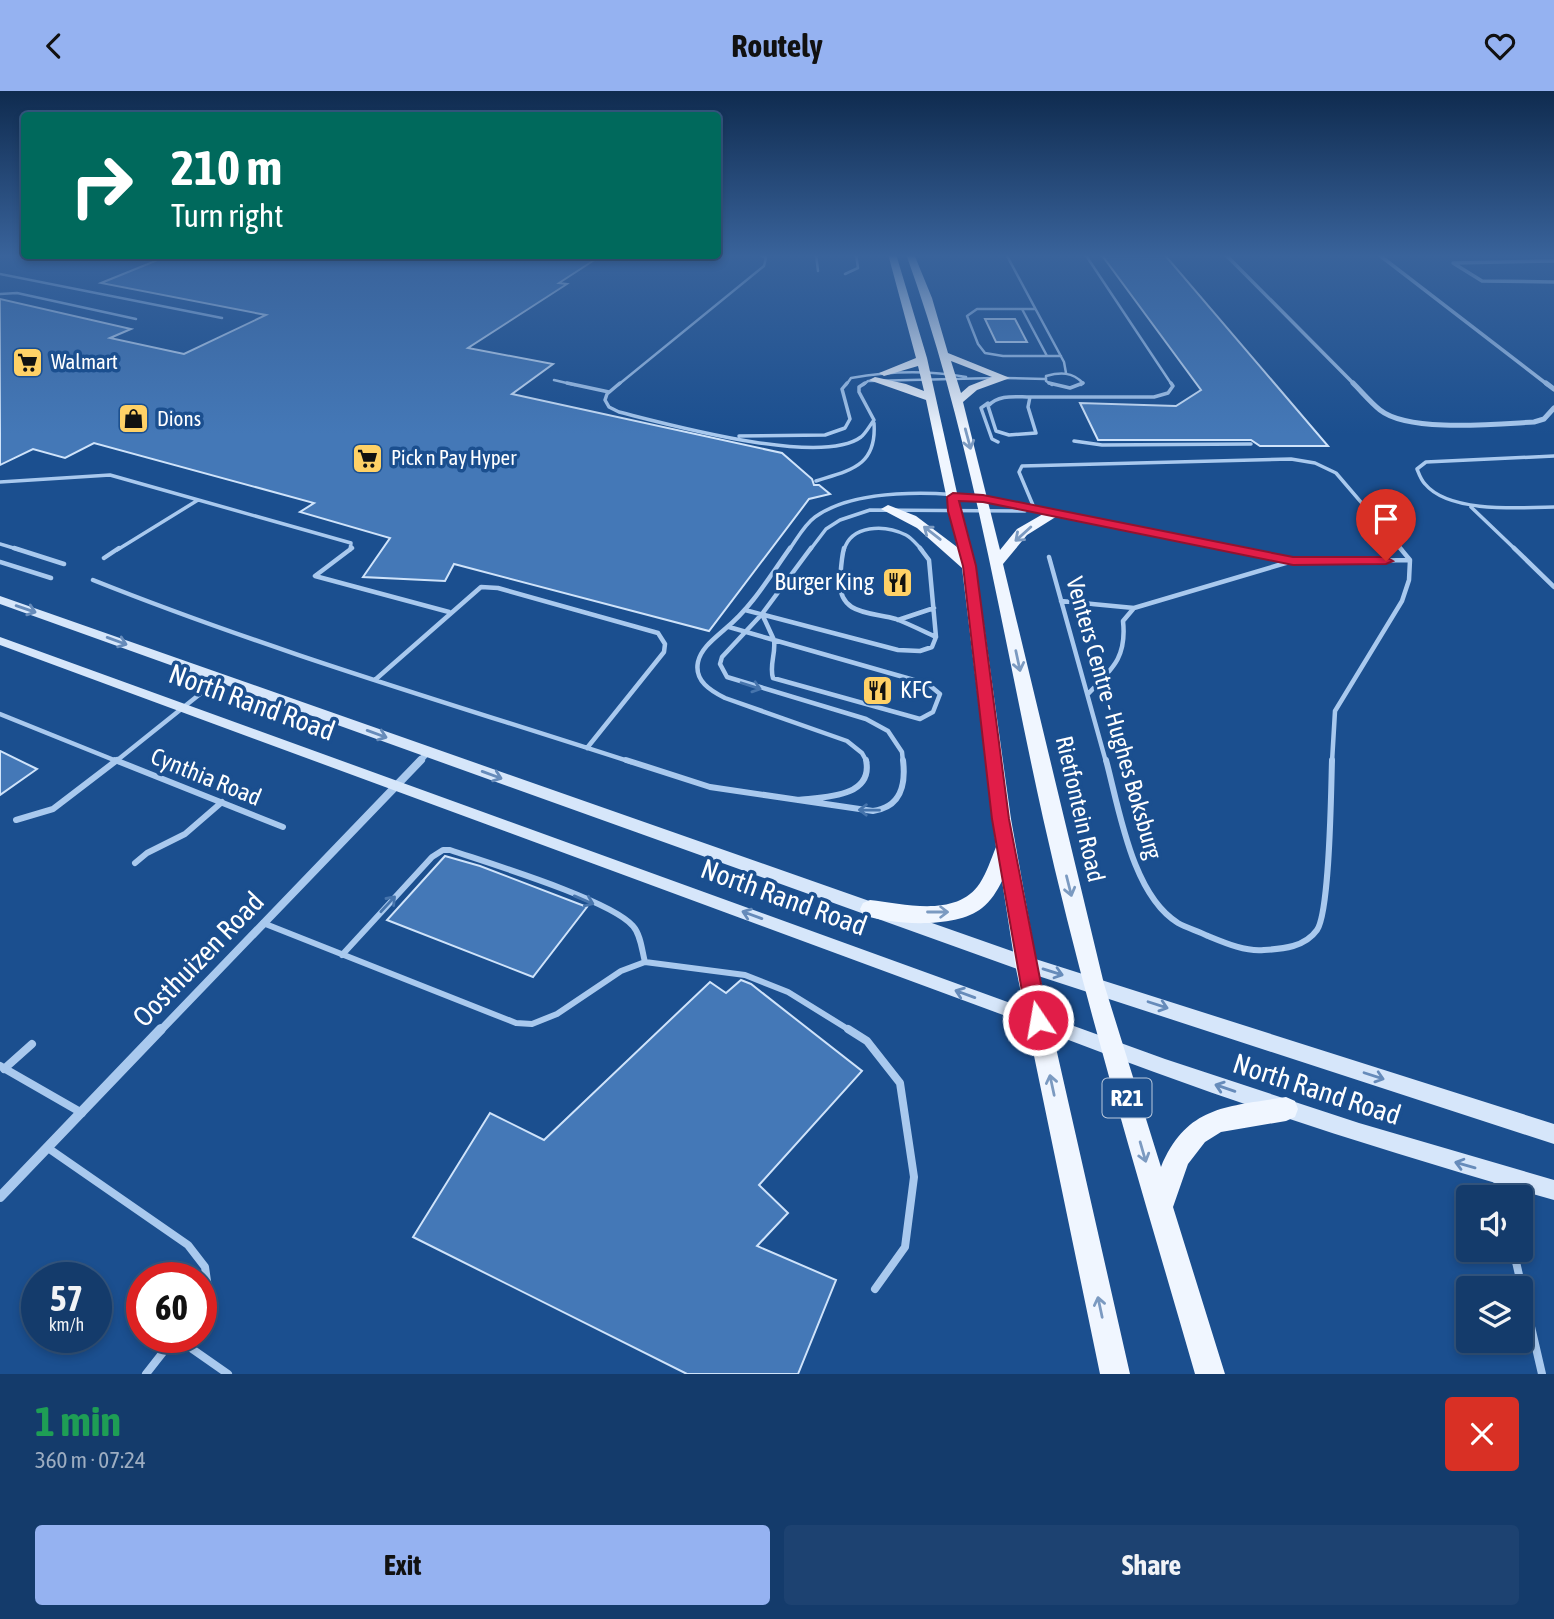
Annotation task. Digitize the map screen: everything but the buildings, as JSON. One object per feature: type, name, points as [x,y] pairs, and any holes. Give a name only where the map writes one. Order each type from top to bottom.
[{"type":"main road","points":[[909,314],[932,399],[953,504],[969,566],[1006,847],[1026,964],[1115,1374]]},
{"type":"main road","name":"Rietfontein Road","points":[[932,314],[984,505],[1053,819],[1093,984],[1210,1374]]},
{"type":"main road","points":[[945,355],[1002,378]]},
{"type":"main road","points":[[879,377],[912,365],[922,358]]},
{"type":"main road","points":[[879,377],[932,399]]},
{"type":"main road","points":[[957,402],[973,388],[1002,378]]},
{"type":"main road","points":[[888,509],[932,531],[969,566]]},
{"type":"main road","points":[[997,563],[1022,531],[1055,513]]},
{"type":"main road","name":"North Rand Road","points":[[0,600],[1026,964],[1554,1134]]},
{"type":"main road","name":"North Rand Road","points":[[0,641],[1038,1020],[1114,1051],[1397,1146],[1554,1191]]},
{"type":"main road","points":[[870,909],[946,913],[972,905],[984,893],[1006,847]]},
{"type":"main road","points":[[1160,1207],[1167,1179],[1190,1139],[1217,1120],[1286,1109]]},
{"type":"street","points":[[1285,314],[1387,415],[1399,421],[1525,422],[1544,419],[1554,408]]},
{"type":"street","points":[[1456,314],[1554,389]]},
{"type":"street","name":"Oosthuizen Road","points":[[0,1197],[428,752]]},
{"type":"lane","points":[[113,314],[136,319]]},
{"type":"lane","points":[[201,314],[222,318]]},
{"type":"lane","points":[[705,314],[609,392],[605,400],[609,407],[619,412],[769,446],[827,446],[846,443],[865,434],[874,419]]},
{"type":"lane","points":[[970,314],[967,316],[978,344],[985,353],[1003,356],[1060,356]]},
{"type":"lane","points":[[1025,314],[1047,356]]},
{"type":"lane","points":[[1038,314],[1066,373]]},
{"type":"lane","points":[[998,442],[992,439],[981,408],[1001,398],[1154,397],[1168,393],[1173,386],[1125,314]]},
{"type":"lane","points":[[729,436],[794,437],[838,432],[850,424],[842,389],[844,383],[851,378],[926,376],[1045,379],[1054,386],[1067,389],[1083,383],[1080,378],[1066,373],[1050,374],[1045,379]]},
{"type":"lane","points":[[816,481],[847,471],[871,456],[877,440],[874,419],[859,392],[863,383],[879,377],[971,378]]},
{"type":"lane","points":[[554,380],[609,392]]},
{"type":"lane","points":[[1067,389],[1072,397]]},
{"type":"lane","points":[[990,402],[988,405],[999,433],[1031,435],[1038,431],[1028,407],[1030,397]]},
{"type":"lane","points":[[1074,441],[1102,445],[1251,444]]},
{"type":"lane","points":[[1554,456],[1426,461],[1417,469],[1418,477],[1426,484],[1443,495],[1469,505],[1554,507]]},
{"type":"lane","points":[[1035,510],[1019,473],[1023,466],[1275,457],[1296,459],[1336,473],[1410,560]]},
{"type":"lane","points":[[0,482],[110,475],[351,543],[352,549],[316,576],[449,613]]},
{"type":"lane","points":[[798,800],[844,794],[854,789],[863,782],[868,762],[855,745],[726,699],[709,690],[698,672],[700,655],[745,610],[806,525],[826,509],[855,499],[871,497],[1035,510]]},
{"type":"lane","points":[[104,558],[198,499]]},
{"type":"lane","points":[[93,580],[138,598],[376,679],[710,787],[851,810],[886,810],[895,803],[905,777],[902,752],[880,725],[727,677],[720,664],[730,646],[747,632],[762,614],[826,529],[854,513],[953,504],[984,505],[1055,513],[1293,561],[1410,560]]},
{"type":"lane","points":[[1469,505],[1554,587]]},
{"type":"lane","points":[[745,610],[910,652],[928,650],[936,637],[929,559],[917,543],[895,531],[869,529],[854,533],[847,539],[841,559],[840,593],[844,601],[854,609],[898,620],[936,637]]},
{"type":"lane","points":[[0,544],[64,564]]},
{"type":"lane","name":"Venters Centre - Hughes Boksburg","points":[[1049,557],[1133,857],[1153,899],[1177,922],[1218,940],[1254,951],[1286,949],[1305,941],[1318,929],[1325,898],[1335,711],[1396,613],[1409,580],[1410,560]]},
{"type":"lane","points":[[1061,601],[1135,608],[1293,561]]},
{"type":"lane","points":[[0,562],[51,578]]},
{"type":"lane","points":[[376,679],[477,588],[490,586],[658,633],[665,644],[664,652],[587,748]]},
{"type":"lane","points":[[898,620],[934,608]]},
{"type":"lane","points":[[1088,694],[1123,655],[1127,641],[1123,621],[1135,608]]},
{"type":"lane","points":[[729,627],[776,641],[928,684],[940,694],[933,712],[920,719],[778,680],[769,673],[776,654],[776,641],[762,614]]},
{"type":"lane","name":"Cynthia Road","points":[[116,760],[220,678]]},
{"type":"lane","name":"Cynthia Road","points":[[0,714],[283,827]]},
{"type":"lane","points":[[16,820],[53,809],[116,760]]},
{"type":"lane","points":[[135,863],[147,853],[185,834],[222,802]]},
{"type":"lane","points":[[342,954],[432,857],[443,850],[450,850],[550,885],[623,916],[636,929],[645,962]]},
{"type":"lane","points":[[264,923],[500,1018],[532,1024],[557,1014],[621,971],[645,962],[745,975],[788,992],[867,1041],[900,1083],[914,1177],[913,1189],[905,1247],[875,1289]]},
{"type":"lane","points":[[32,1044],[2,1068],[82,1113]]},
{"type":"lane","points":[[48,1148],[188,1245],[201,1262]]},
{"type":"lane","points":[[1496,1174],[1498,1185]]},
{"type":"lane","points":[[1516,1262],[1542,1374]]},
{"type":"lane","points":[[146,1374],[162,1353]]},
{"type":"lane","points":[[198,1353],[228,1374]]},
{"type":"place","name":"Walmart","points":[[28,362]]},
{"type":"place","name":"Dions","points":[[134,419]]},
{"type":"place","name":"Pick n Pay Hyper","points":[[368,458]]},
{"type":"place","name":"Burger King","points":[[897,582]]},
{"type":"place","name":"KFC","points":[[877,690]]},
{"type":"route","points":[[1038,1020],[1001,819],[969,566],[954,511],[953,497],[983,498],[1293,561],[1386,561]]}]
